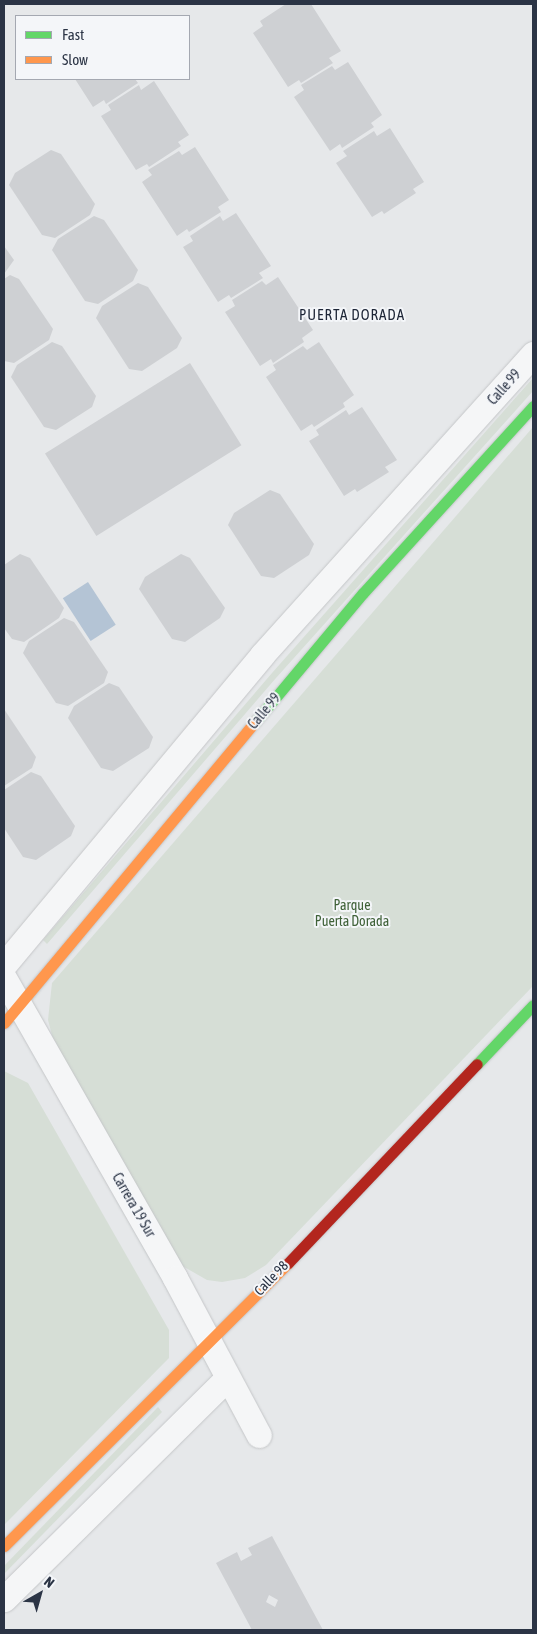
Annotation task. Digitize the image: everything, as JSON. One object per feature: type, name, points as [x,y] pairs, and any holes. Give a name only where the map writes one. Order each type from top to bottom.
[{"type":"street","name":"Calle 99","points":[[4,965],[262,655],[533,354]]},
{"type":"street","name":"Calle 99","points":[[4,1024],[19,1003],[363,593],[533,406]]},
{"type":"street","name":"Carrera 19 Sur","points":[[4,978],[175,1278],[207,1343],[259,1435]]},
{"type":"street","name":"Calle 98","points":[[4,1546],[207,1343],[533,1005]]},
{"type":"street","points":[[4,1599],[227,1378]]},
{"type":"green space","points":[[533,378],[533,391],[276,678],[47,944],[43,940],[272,673]]},
{"type":"green space","name":"Parque Puerta Dorada","points":[[533,427],[533,986],[266,1265],[245,1278],[222,1282],[207,1280],[179,1264],[53,1039],[48,1020],[52,983]]},
{"type":"green space","points":[[4,1071],[28,1083],[169,1330],[169,1358],[4,1525]]},
{"type":"green space","points":[[158,1407],[162,1412],[4,1574],[4,1566]]},
{"type":"water","points":[[88,582],[116,625],[91,641],[63,598]]},
{"type":"building","points":[[286,4],[311,4],[341,51],[329,58],[333,63],[301,83],[299,80],[288,87],[253,33],[263,26],[260,21]]},
{"type":"building","points":[[348,62],[382,115],[371,123],[374,127],[342,148],[340,144],[330,151],[294,97],[304,90],[301,85],[332,66],[335,70]]},
{"type":"building","points":[[76,80],[136,80],[138,83],[106,104],[104,100],[93,107]]},
{"type":"building","points":[[154,81],[189,135],[178,142],[181,146],[149,167],[147,164],[136,170],[101,116],[111,110],[108,105],[139,85],[141,90]]},
{"type":"building","points":[[390,128],[424,182],[413,189],[416,193],[384,214],[382,211],[372,217],[336,163],[347,156],[343,151],[374,131],[377,136]]},
{"type":"building","points":[[195,147],[229,200],[218,207],[221,212],[189,232],[187,229],[177,236],[142,182],[152,175],[148,170],[179,151],[182,155]]},
{"type":"building","points":[[51,150],[61,154],[95,204],[90,215],[55,238],[42,235],[9,185],[15,173]]},
{"type":"building","points":[[236,213],[271,266],[259,273],[263,278],[231,298],[229,295],[218,302],[183,247],[193,241],[190,236],[220,216],[223,221]]},
{"type":"building","points":[[94,216],[104,220],[138,270],[133,281],[98,304],[85,301],[52,250],[58,239]]},
{"type":"building","points":[[4,246],[14,260],[4,274]]},
{"type":"building","points":[[10,275],[19,279],[53,329],[49,340],[14,363],[4,361],[4,279]]},
{"type":"building","points":[[278,277],[313,330],[302,338],[304,342],[273,363],[271,359],[260,366],[225,312],[235,306],[232,300],[262,281],[266,285]]},
{"type":"building","points":[[138,283],[148,287],[182,338],[177,348],[142,371],[129,369],[96,318],[102,306]]},
{"type":"building","points":[[52,342],[62,346],[96,396],[92,407],[56,430],[44,427],[11,377],[17,365]]},
{"type":"building","points":[[319,342],[354,395],[343,403],[345,407],[314,427],[312,424],[301,431],[266,377],[276,370],[273,365],[303,346],[307,350]]},
{"type":"building","points":[[190,363],[241,445],[96,536],[45,454]]},
{"type":"building","points":[[362,407],[397,460],[385,467],[389,472],[357,492],[355,489],[344,496],[309,441],[319,435],[316,430],[346,410],[349,415]]},
{"type":"building","points":[[270,490],[280,494],[314,544],[309,555],[274,578],[261,576],[228,525],[234,513]]},
{"type":"building","points":[[20,554],[30,558],[64,608],[59,618],[24,642],[12,639],[4,628],[4,565]]},
{"type":"building","points":[[181,554],[190,558],[225,608],[220,618],[185,642],[172,639],[139,589],[145,577]]},
{"type":"building","points":[[64,618],[74,622],[108,672],[104,683],[68,706],[56,703],[23,653],[29,641]]},
{"type":"building","points":[[109,683],[119,687],[153,737],[149,748],[113,771],[101,768],[68,718],[74,706]]},
{"type":"building","points":[[4,709],[36,757],[32,768],[4,786]]},
{"type":"building","points":[[31,772],[41,776],[75,826],[71,836],[36,860],[23,857],[4,828],[4,790]]},
{"type":"building","points":[[272,1536],[323,1630],[252,1630],[216,1563],[237,1552],[241,1561],[252,1555],[248,1548]],"holes":[[[269,1595],[278,1600],[275,1607],[266,1602]]]},
{"type":"traffic: fast","points":[[255,722],[363,593],[533,406]]},
{"type":"traffic: fast","points":[[477,1064],[533,1005]]},
{"type":"traffic: slow","points":[[4,1023],[255,722]]},
{"type":"traffic: slow","points":[[4,1546],[288,1263]]},
{"type":"traffic: jam","points":[[288,1263],[477,1064]]},
{"type":"district","name":"PUERTA DORADA","points":[[352,315]]}]
